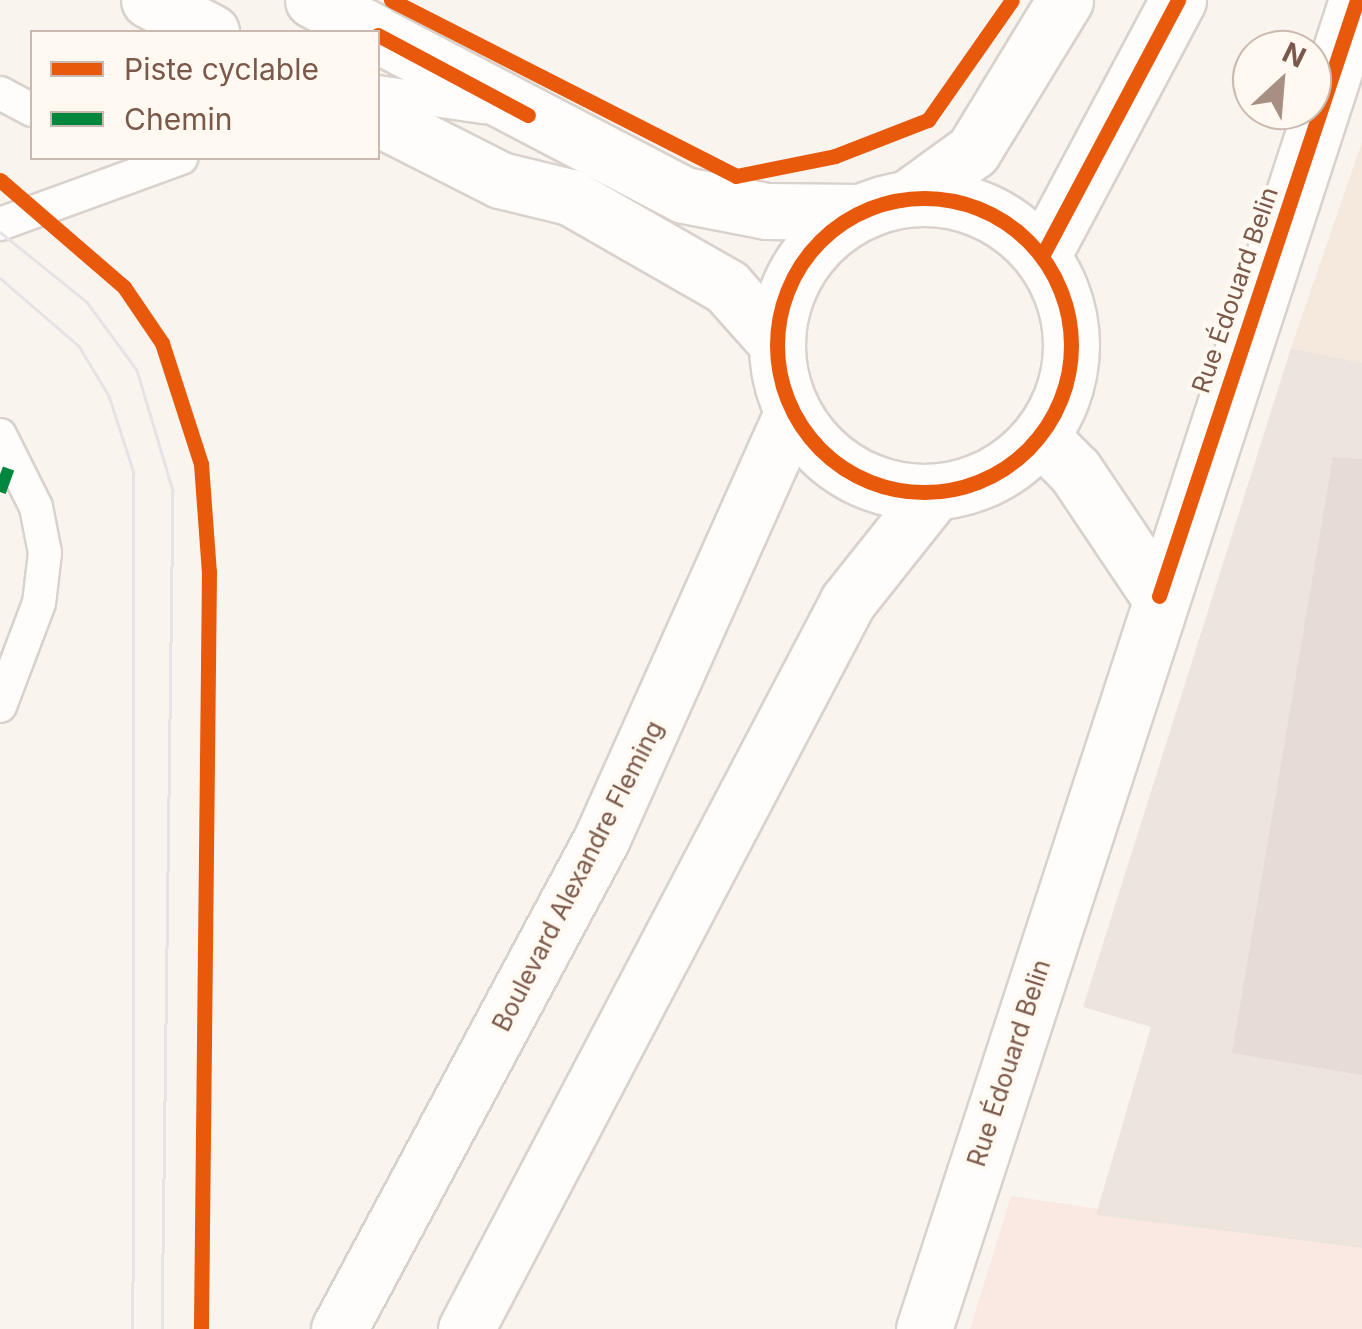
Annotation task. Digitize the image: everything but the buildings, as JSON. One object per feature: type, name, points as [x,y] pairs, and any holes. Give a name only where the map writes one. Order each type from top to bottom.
[{"type":"street","points":[[149,0],[208,30]]},
{"type":"street","points":[[313,0],[369,30]]},
{"type":"street","points":[[776,342],[800,264],[884,205],[973,151],[1065,0]]},
{"type":"street","points":[[1042,256],[1178,0]]},
{"type":"street","name":"Rue Édouard Belin","points":[[924,1329],[1159,596],[1357,0]]},
{"type":"street","points":[[380,36],[684,195],[766,211],[959,201],[1005,221],[1042,256],[1066,298],[1073,346],[1065,394],[1041,437],[1012,466],[933,494],[848,601],[466,1329]]},
{"type":"street","points":[[380,119],[500,180],[570,197],[727,286],[776,342],[793,412],[851,474],[933,494]]},
{"type":"street","name":"Boulevard Alexandre Fleming","points":[[338,1329],[602,838],[793,412]]},
{"type":"street","points":[[1041,437],[1075,470],[1159,596]]},
{"type":"lane","points":[[380,92],[528,115]]},
{"type":"lane","points":[[0,93],[30,109]]},
{"type":"lane","points":[[0,224],[137,164],[166,160]]},
{"type":"lane","points":[[0,435],[36,507],[45,553],[38,603],[0,706]]},
{"type":"shaded area","points":[[1362,142],[1362,363],[1291,348]]},
{"type":"shaded area","points":[[1291,348],[1362,363],[1362,1248],[1096,1215],[1151,1027],[1083,1007]]},
{"type":"shaded area","points":[[1011,1196],[1362,1248],[1362,1329],[970,1329]]},
{"type":"tram line","points":[[0,232],[87,302],[137,370],[173,491],[162,1329]]},
{"type":"tram line","points":[[0,278],[79,346],[109,396],[134,473],[133,1329]]},
{"type":"marked path","points":[[0,492],[13,457]]},
{"type":"cycle path","points":[[391,0],[736,176],[835,156],[928,120],[1012,0]]},
{"type":"cycle path","points":[[1042,256],[1178,0]]},
{"type":"cycle path","points":[[1159,596],[1357,0]]},
{"type":"cycle path","points":[[380,36],[528,115]]},
{"type":"cycle path","points":[[0,180],[124,287],[162,343],[201,464],[209,572],[201,1329]]},
{"type":"cycle path","points":[[924,198],[980,209],[1028,241],[1060,289],[1071,345],[1060,401],[1028,449],[980,481],[924,492],[868,481],[820,449],[788,401],[777,345],[788,289],[820,241],[868,209],[924,198]]}]
